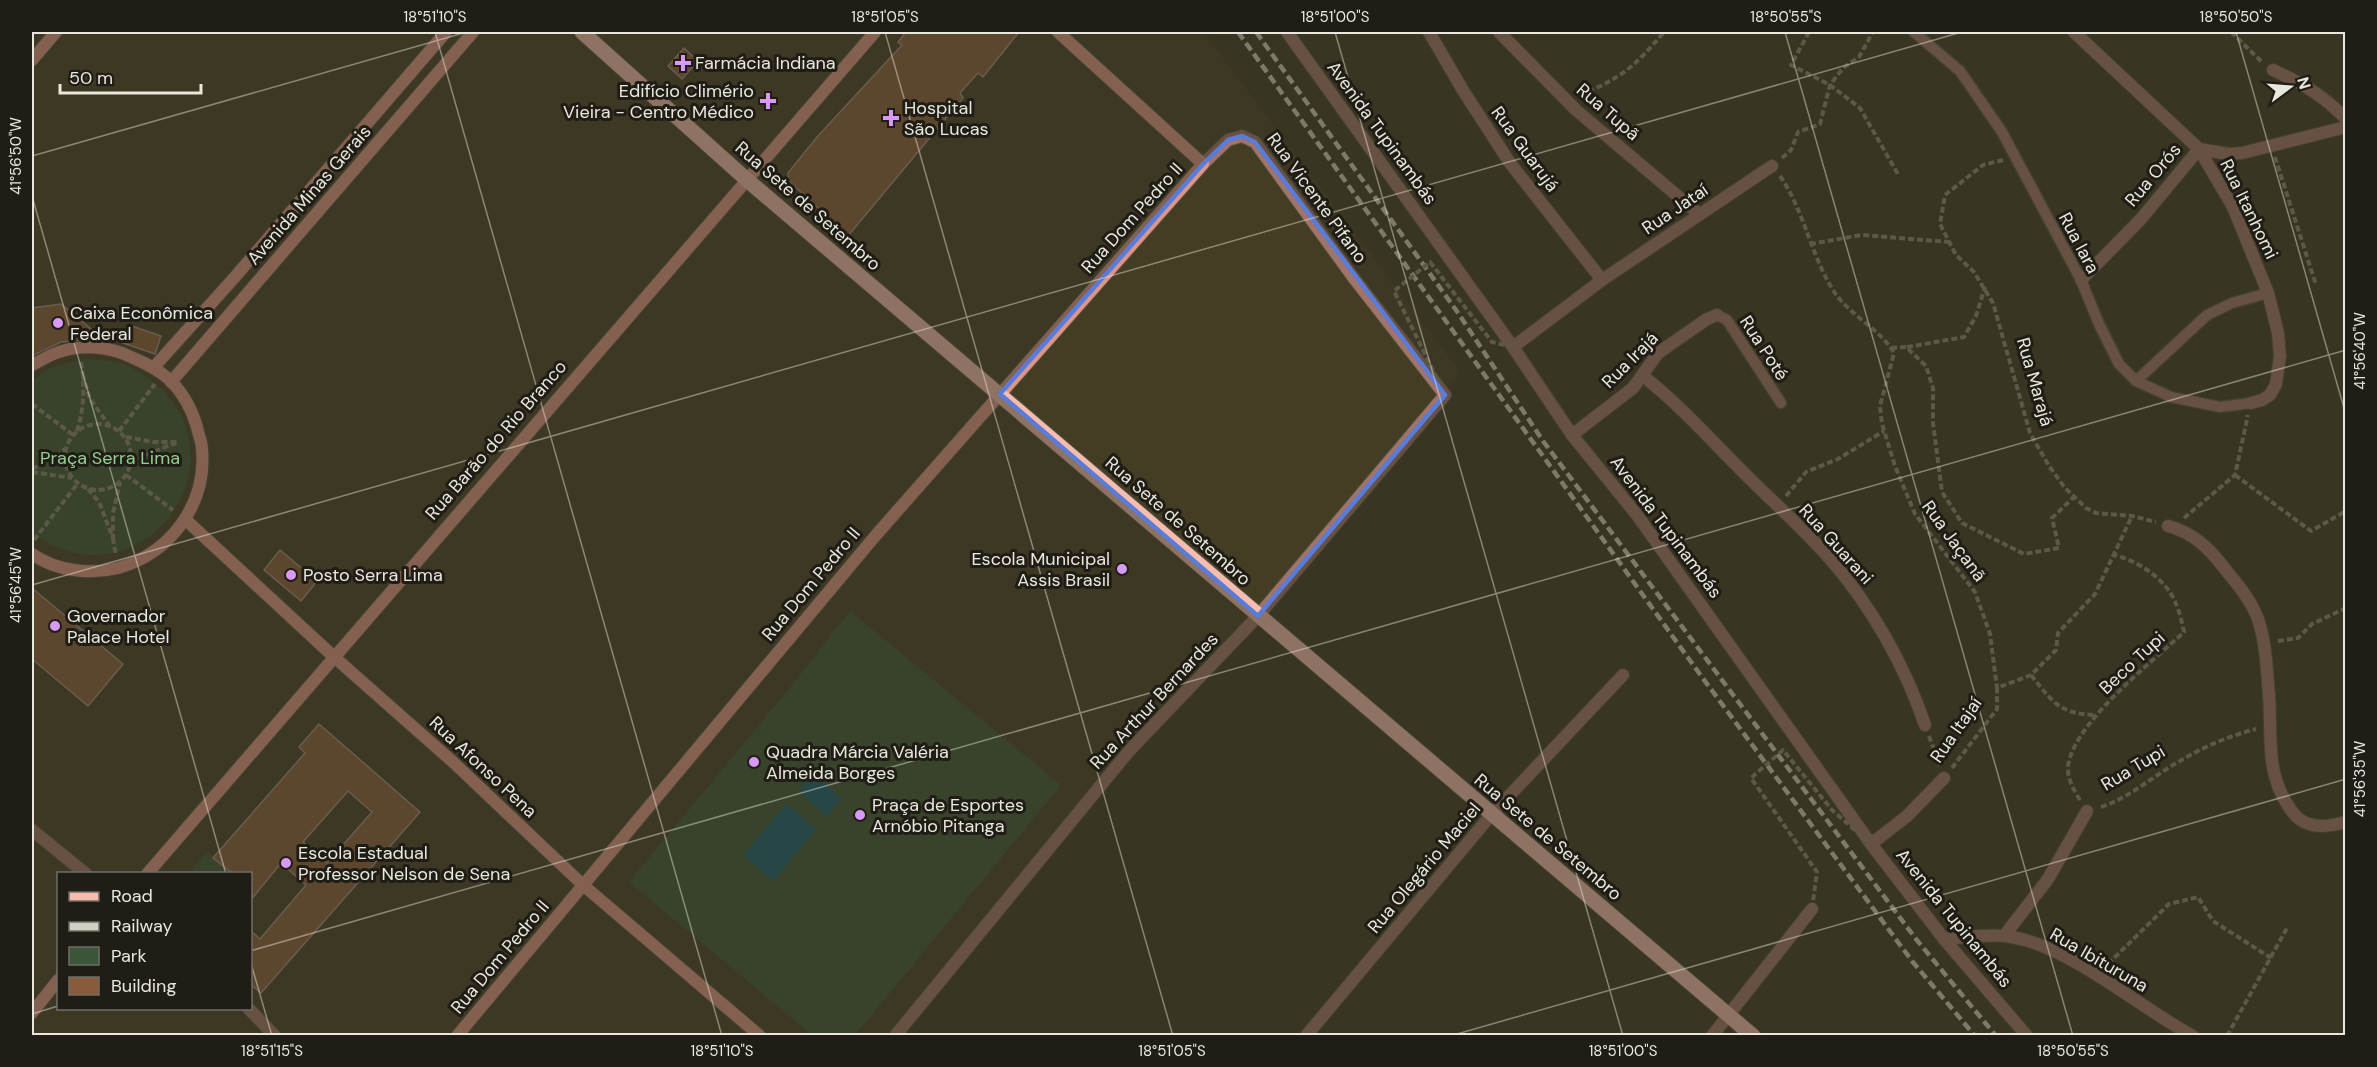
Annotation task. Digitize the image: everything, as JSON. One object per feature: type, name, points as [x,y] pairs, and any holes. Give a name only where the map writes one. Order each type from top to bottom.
[{"type":"main road","name":"Rua Sete de Setembro","points":[[582,32],[746,179],[1491,815],[1753,1035]]},
{"type":"street","points":[[32,60],[56,32]]},
{"type":"street","name":"Avenida Minas Gerais","points":[[154,367],[234,278],[446,32]]},
{"type":"street","name":"Avenida Minas Gerais","points":[[165,381],[473,32]]},
{"type":"street","name":"Rua Barão do Rio Branco","points":[[148,872],[875,32]]},
{"type":"street","points":[[1058,32],[1203,165]]},
{"type":"street","name":"Avenida Tupinambás","points":[[1287,32],[1513,347],[1572,435],[1637,515],[1871,844],[1944,939],[2027,1035]]},
{"type":"street","name":"Rua Guarujá","points":[[1430,32],[1504,155],[1602,280]]},
{"type":"street","name":"Rua Tupã","points":[[1499,32],[1567,100],[1699,214]]},
{"type":"street","name":"Rua Itanhomi","points":[[2074,32],[2199,149],[2233,207],[2268,293],[2278,333],[2280,356],[2276,384],[2270,395],[2251,403]]},
{"type":"street","points":[[2273,70],[2311,88],[2324,97],[2346,119]]},
{"type":"street","name":"Rua Orós","points":[[2081,280],[2141,219],[2199,149],[2229,154],[2346,127]]},
{"type":"street","name":"Rua Vicente Pifano","points":[[1203,165],[1228,140],[1242,136],[1255,142],[1353,278],[1445,395]]},
{"type":"street","name":"Rua Dom Pedro II","points":[[457,1035],[876,535],[1203,165]]},
{"type":"street","name":"Rua Jataí","points":[[1513,347],[1602,280],[1772,166]]},
{"type":"street","name":"Rua Irajá","points":[[1572,435],[1633,388],[1658,353],[1707,319],[1717,315]]},
{"type":"street","points":[[32,365],[58,352],[88,347],[119,351],[154,367],[193,412],[202,448],[200,485],[183,518],[164,545],[136,563],[104,572],[70,570],[34,560]]},
{"type":"street","name":"Rua Guarani","points":[[1643,376],[1683,410],[1829,558],[1864,604],[1904,672],[1925,725]]},
{"type":"street","name":"Rua Arthur Bernardes","points":[[895,1035],[1129,751],[1258,616],[1445,395]]},
{"type":"street","name":"Rua Afonso Pena","points":[[183,518],[333,656],[453,762],[583,885],[760,1035]]},
{"type":"street","points":[[2171,527],[2190,534],[2209,549],[2249,599],[2258,619],[2269,698],[2273,775],[2282,798],[2295,816],[2308,824],[2328,826],[2346,822]]},
{"type":"street","name":"Rua Olegário Maciel","points":[[1306,1035],[1491,815],[1623,675]]},
{"type":"street","name":"Rua Itajaí","points":[[1871,844],[1907,816],[1944,778]]},
{"type":"street","name":"Rua Tupi","points":[[2004,936],[2048,879],[2087,812]]},
{"type":"street","points":[[32,830],[85,872]]},
{"type":"street","points":[[1712,1035],[1812,909]]},
{"type":"street","name":"Rua Ibituruna","points":[[1944,939],[2004,936],[2034,943],[2058,952],[2163,1020],[2193,1035]]},
{"type":"street","points":[[32,1013],[57,981]]},
{"type":"street","points":[[250,1010],[275,1035]]},
{"type":"lane","name":"Rua Iara","points":[[1914,32],[1960,71],[2002,132],[2081,280],[2119,364],[2136,381],[2171,397],[2220,407],[2251,403]]},
{"type":"lane","points":[[2136,381],[2196,324],[2219,308],[2268,293]]},
{"type":"lane","name":"Rua Poté","points":[[1717,315],[1727,320],[1781,403]]},
{"type":"path","points":[[1567,100],[1610,83],[1640,61],[1664,32]]},
{"type":"path","points":[[1809,32],[1791,65],[1830,85],[1860,108],[1899,176]]},
{"type":"path","points":[[1873,32],[1859,57],[1843,69],[1830,85],[1820,124],[1798,132],[1791,150],[1772,166],[1789,190],[1810,244],[1836,295],[1891,348],[1964,337],[1976,316],[1985,286]]},
{"type":"path","points":[[2231,32],[2273,70]]},
{"type":"path","points":[[2271,145],[2316,285]]},
{"type":"path","name":"Rua Marajá","points":[[2015,158],[1983,165],[1945,195],[1940,224],[1956,255],[1985,286],[1999,320],[2030,433],[2065,488],[2086,508],[2096,513],[2132,516],[2171,527]]},
{"type":"path","points":[[1810,244],[1862,235],[1950,242]]},
{"type":"path","points":[[1445,395],[1394,291],[1430,262],[1492,342],[1513,347]]},
{"type":"path","points":[[1906,347],[1926,366],[1933,388],[1933,423],[1942,492],[1962,523],[2024,554],[2058,548],[2052,518],[2074,496]]},
{"type":"path","name":"Rua Jaçanã","points":[[1891,348],[1894,357],[1880,406],[1884,431],[1898,474],[1915,514],[1975,592],[1990,634],[1997,688]]},
{"type":"path","points":[[32,470],[76,481],[88,488],[105,490],[120,481],[129,469],[131,451],[119,431],[109,425],[97,412],[90,399],[79,356]]},
{"type":"path","points":[[77,431],[84,402],[83,376]]},
{"type":"path","points":[[119,431],[165,381]]},
{"type":"path","points":[[2171,527],[2235,475],[2251,403]]},
{"type":"path","points":[[32,404],[73,435]]},
{"type":"path","points":[[76,481],[69,473],[65,462],[67,447],[73,435],[87,425],[98,423],[109,425]]},
{"type":"path","points":[[1777,507],[1806,472],[1838,459],[1884,431]]},
{"type":"path","points":[[123,436],[153,442],[178,442],[143,456],[129,469]]},
{"type":"path","points":[[32,470],[53,459],[67,447]]},
{"type":"path","points":[[126,475],[183,518]]},
{"type":"path","points":[[2235,475],[2311,531],[2346,511]]},
{"type":"path","points":[[32,543],[76,481]]},
{"type":"path","points":[[116,560],[113,513],[120,481]]},
{"type":"path","points":[[88,488],[103,509],[113,538]]},
{"type":"path","name":"Rua Itajaí","points":[[1944,778],[1997,709],[1997,688],[2031,675],[2056,650],[2058,633],[2095,594],[2132,516]]},
{"type":"path","name":"Beco Tupi","points":[[2087,812],[2070,785],[2068,763],[2081,732],[2184,632],[2175,602],[2153,573],[2127,558],[2114,555]]},
{"type":"path","points":[[2262,640],[2281,641],[2298,638],[2312,624],[2346,608]]},
{"type":"path","points":[[2031,675],[2055,704],[2076,714],[2096,715]]},
{"type":"path","points":[[1925,725],[1944,778]]},
{"type":"path","name":"Rua Tupi","points":[[2087,812],[2115,803],[2179,761],[2230,736],[2269,726]]},
{"type":"path","points":[[1812,909],[1817,872],[1751,778],[1783,750],[1832,810],[1871,844]]},
{"type":"path","points":[[2118,953],[2169,904],[2198,897],[2213,921],[2271,958]]},
{"type":"path","points":[[2227,1035],[2287,928]]},
{"type":"highlighted area","points":[[1242,136],[1255,142],[1445,395],[1258,616],[1000,394],[1203,164],[1228,140]]},
{"type":"shaded area","points":[[32,32],[1203,32],[1460,372],[894,1035],[32,1035]]},
{"type":"green space","name":"Praça Serra Lima","points":[[83,359],[111,361],[128,366],[161,389],[184,422],[191,456],[184,490],[167,520],[140,542],[107,554],[71,552],[32,533],[32,381],[50,368]]},
{"type":"green space","name":"Praça de Esportes Arnóbio Pitanga","points":[[850,611],[1061,785],[855,1035],[812,1035],[629,882],[788,690]]},
{"type":"green space","points":[[207,852],[231,872],[189,872]]},
{"type":"water","points":[[813,773],[842,799],[826,816],[798,790]]},
{"type":"water","points":[[786,804],[816,829],[773,881],[743,855]]},
{"type":"building","name":"Hospital São Lucas","points":[[906,32],[1019,32],[983,77],[978,73],[960,93],[963,98],[848,236],[788,180],[788,173],[817,137],[902,45],[898,42]]},
{"type":"building","name":"Farmácia Indiana","points":[[684,48],[698,61],[682,79],[668,66]]},
{"type":"building","name":"Caixa Econômica Federal","points":[[61,304],[102,338],[61,342],[32,356],[32,308]]},
{"type":"building","points":[[129,325],[161,336],[155,354],[123,343]]},
{"type":"building","name":"Posto Serra Lima","points":[[280,550],[317,581],[301,601],[264,570]]},
{"type":"building","name":"Governador Palace Hotel","points":[[32,588],[123,664],[88,706],[32,659]]},
{"type":"building","name":"Escola Estadual Professor Nelson de Sena","points":[[319,724],[420,812],[261,993],[252,986],[252,932],[260,939],[306,885],[281,863],[252,899],[252,872],[231,872],[213,858],[305,753],[299,747]],"holes":[[[348,791],[372,812],[327,863],[303,842]]]},
{"type":"railway","points":[[1238,32],[1699,673],[1912,961],[1975,1036]]},
{"type":"railway","points":[[1256,32],[1456,310],[1543,441],[1916,939],[1996,1036]]},
{"type":"place","name":"Farmácia Indiana","points":[[683,63]]},
{"type":"place","name":"Edifício Climério Vieira - Centro Médico","points":[[768,101]]},
{"type":"place","name":"Hospital São Lucas","points":[[891,118]]},
{"type":"place","name":"Caixa Econômica Federal","points":[[58,323]]},
{"type":"place","name":"Escola Municipal Assis Brasil","points":[[1122,569]]},
{"type":"place","name":"Posto Serra Lima","points":[[291,575]]},
{"type":"place","name":"Governador Palace Hotel","points":[[55,626]]},
{"type":"place","name":"Quadra Márcia Valéria Almeida Borges","points":[[754,762]]},
{"type":"place","name":"Praça de Esportes Arnóbio Pitanga","points":[[860,815]]},
{"type":"place","name":"Escola Estadual Professor Nelson de Sena","points":[[286,863]]}]
